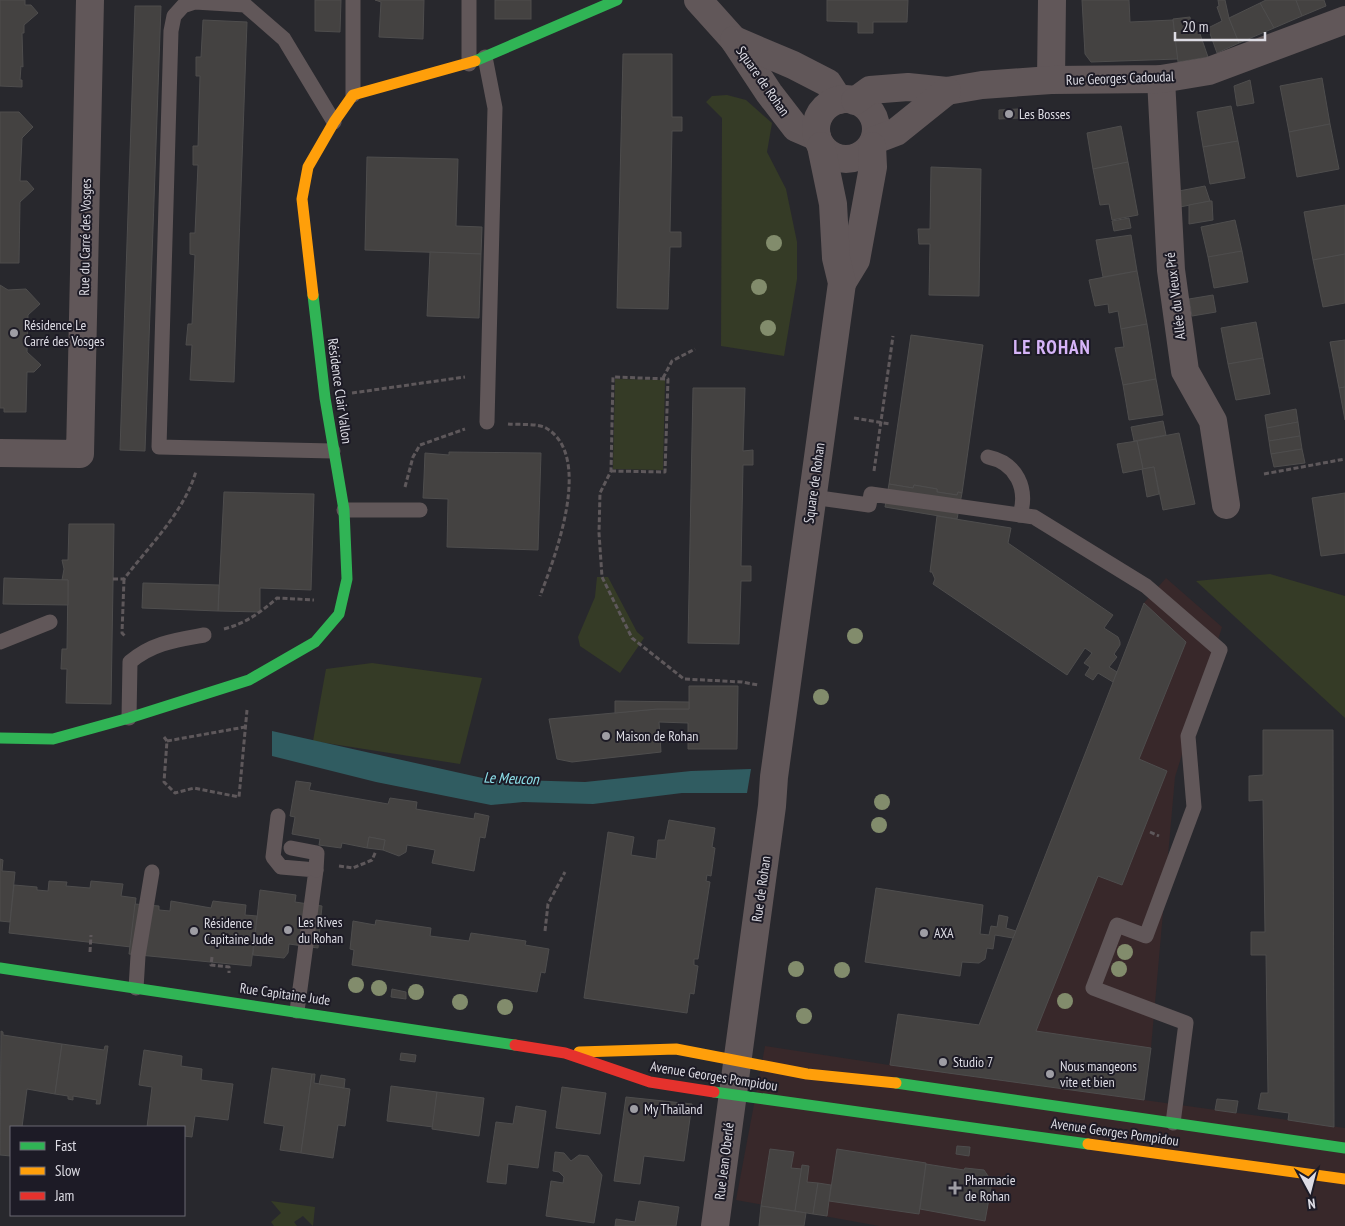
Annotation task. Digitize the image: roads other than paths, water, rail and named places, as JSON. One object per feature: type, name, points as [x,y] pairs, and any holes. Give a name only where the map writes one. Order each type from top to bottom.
[{"type":"main road","points":[[353,95],[469,64],[617,0]]},
{"type":"main road","name":"Résidence Clair Vallon","points":[[0,738],[54,739],[129,718],[249,680],[315,642],[339,614],[347,579],[344,510],[325,398],[302,199],[308,167],[334,122],[353,95]]},
{"type":"main road","name":"Rue Capitaine Jude","points":[[0,968],[565,1052]]},
{"type":"main road","name":"Avenue Georges Pompidou","points":[[565,1052],[658,1048],[813,1075],[912,1085],[1345,1148]]},
{"type":"main road","name":"Avenue Georges Pompidou","points":[[565,1052],[650,1082],[732,1095],[1345,1179]]},
{"type":"street","name":"Rue du Carré des Vosges","points":[[0,453],[80,454],[90,0]]},
{"type":"street","name":"Square de Rohan","points":[[698,0],[734,40],[769,93],[796,128],[819,141],[833,204],[836,258],[842,283],[812,497],[775,685]]},
{"type":"street","points":[[1051,80],[1052,0]]},
{"type":"street","name":"Rue Georges Cadoudal","points":[[847,100],[870,90],[908,87],[947,92],[982,85],[1051,80],[1161,79],[1210,71],[1345,20]]},
{"type":"street","name":"Square de Rohan","points":[[734,40],[793,65],[828,83],[847,100]]},
{"type":"street","name":"Allée du Vieux Pré","points":[[1161,79],[1171,270],[1185,371],[1213,421],[1226,504]]},
{"type":"street","name":"Rue Georges Cadoudal","points":[[873,143],[896,132],[947,92]]},
{"type":"street","points":[[847,100],[870,112],[875,120],[873,143],[865,153],[846,160],[832,155],[819,141],[816,128],[823,111],[847,100]]},
{"type":"street","name":"Square de Rohan","points":[[842,283],[856,260],[873,167],[873,143]]},
{"type":"street","name":"Rue de Rohan","points":[[732,1095],[772,806],[775,685]]},
{"type":"street","name":"Rue Jean Oberlé","points":[[715,1226],[732,1095]]},
{"type":"lane","points":[[353,0],[353,95]]},
{"type":"lane","points":[[469,64],[470,0]]},
{"type":"lane","points":[[333,451],[159,447],[171,41],[174,16],[183,6],[195,2],[244,5],[284,39],[334,122]]},
{"type":"lane","points":[[486,57],[495,108],[487,422]]},
{"type":"lane","points":[[988,457],[1004,463],[1020,479],[1023,493],[1020,515]]},
{"type":"lane","points":[[812,497],[869,505],[871,494],[1034,518],[1146,586],[1220,650],[1188,736],[1194,807],[1146,936],[1117,925],[1093,988],[1186,1023],[1173,1123]]},
{"type":"lane","points":[[344,510],[420,510]]},
{"type":"lane","points":[[0,642],[50,622]]},
{"type":"lane","points":[[129,718],[130,662],[143,651],[161,643],[204,635]]},
{"type":"lane","points":[[278,816],[273,857],[281,867],[316,866]]},
{"type":"lane","points":[[291,848],[317,853],[297,1011]]},
{"type":"lane","points":[[136,988],[138,956],[152,872]]},
{"type":"water","points":[[272,731],[487,779],[585,782],[691,771],[751,769],[747,793],[682,793],[593,804],[523,802],[491,805],[376,782],[272,756]]},
{"type":"place","name":"Les Bosses","points":[[1009,114]]},
{"type":"place","name":"Résidence Le Carré des Vosges","points":[[14,333]]},
{"type":"place","name":"Maison de Rohan","points":[[606,736]]},
{"type":"place","name":"Les Rives du Rohan","points":[[288,930]]},
{"type":"place","name":"Résidence Capitaine Jude","points":[[194,931]]},
{"type":"place","name":"AXA","points":[[924,933]]},
{"type":"place","name":"Studio 7","points":[[943,1062]]},
{"type":"place","name":"Nous mangeons vite et bien","points":[[1050,1074]]},
{"type":"place","name":"My Thaïland","points":[[634,1109]]},
{"type":"place","name":"Pharmacie de Rohan","points":[[955,1188]]},
{"type":"district","name":"LE ROHAN","points":[[1052,347]]},
{"type":"water label","name":"Le Meucon","points":[[511,778]]}]
